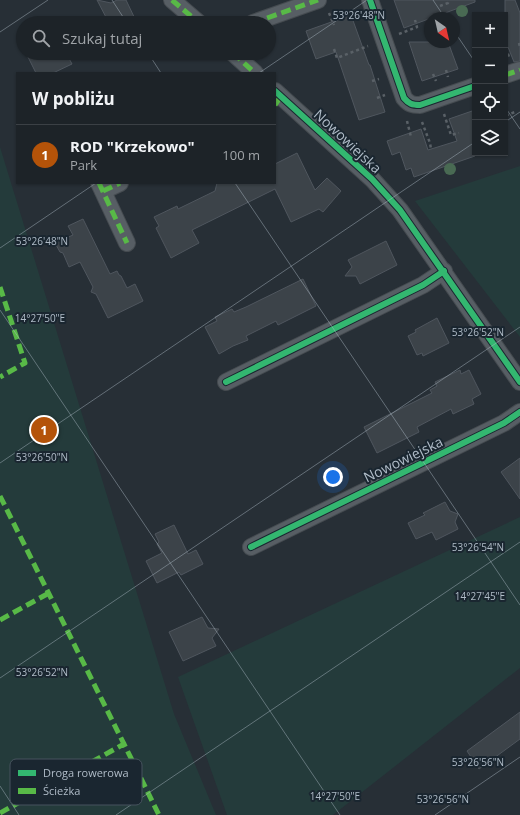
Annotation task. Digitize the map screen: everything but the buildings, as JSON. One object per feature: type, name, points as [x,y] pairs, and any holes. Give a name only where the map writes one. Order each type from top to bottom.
[{"type":"street","points":[[172,0],[191,16]]},
{"type":"street","points":[[273,16],[318,0]]},
{"type":"street","points":[[370,0],[404,98],[409,103],[413,105],[420,105],[472,87]]},
{"type":"street","points":[[241,60],[254,72]]},
{"type":"street","points":[[508,74],[520,70]]},
{"type":"street","name":"Nowowiejska","points":[[277,97],[372,179],[400,210],[520,382]]},
{"type":"street","points":[[115,184],[101,187],[127,243]]},
{"type":"street","points":[[226,382],[423,285],[444,271]]},
{"type":"street","name":"Nowowiejska","points":[[251,547],[504,423],[520,412]]},
{"type":"path","points":[[440,6],[448,3],[447,0]]},
{"type":"path","points":[[398,34],[417,27],[414,20]]},
{"type":"path","points":[[519,43],[520,47]]},
{"type":"path","points":[[334,50],[337,58],[370,46]]},
{"type":"path","points":[[508,115],[515,112]]},
{"type":"path","points":[[444,114],[451,135],[459,133]]},
{"type":"path","points":[[406,117],[411,137]]},
{"type":"path","points":[[422,122],[430,144],[430,149]]},
{"type":"green space","points":[[0,147],[174,714],[216,815],[0,815]]},
{"type":"green space","points":[[520,166],[520,337],[415,201]]},
{"type":"green space","points":[[520,517],[520,668],[333,815],[227,815],[178,677]]},
{"type":"marked path","points":[[172,0],[191,16]]},
{"type":"marked path","points":[[273,16],[318,0]]},
{"type":"marked path","points":[[241,60],[254,72]]},
{"type":"marked path","points":[[508,74],[520,70]]},
{"type":"marked path","points":[[276,104],[281,96]]},
{"type":"marked path","points":[[99,184],[127,243]]},
{"type":"marked path","points":[[103,191],[118,184]]},
{"type":"marked path","points":[[0,287],[25,363],[0,377]]},
{"type":"marked path","points":[[0,496],[124,744]]},
{"type":"marked path","points":[[0,620],[49,593]]},
{"type":"marked path","points":[[97,759],[124,744],[131,759]]},
{"type":"marked path","points":[[142,781],[159,815]]},
{"type":"marked path","points":[[0,813],[14,805]]},
{"type":"cycle path","points":[[370,0],[404,98],[407,102],[420,105],[472,87]]},
{"type":"cycle path","points":[[276,92],[372,179],[400,210],[520,382]]},
{"type":"cycle path","points":[[226,382],[423,285],[444,271]]},
{"type":"cycle path","points":[[251,547],[504,423],[520,412]]},
{"type":"place","name":"ROD \"Krzekowo\"","points":[[44,430]]}]
